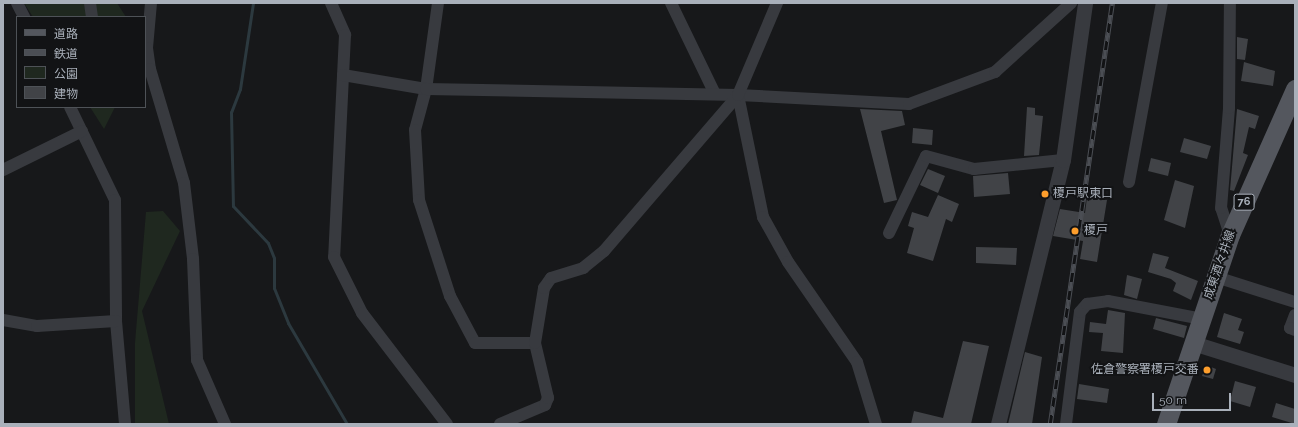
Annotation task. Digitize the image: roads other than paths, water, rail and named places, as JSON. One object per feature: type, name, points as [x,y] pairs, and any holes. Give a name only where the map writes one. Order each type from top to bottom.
[{"type":"main road","name":"成東酒々井線","points":[[1166,424],[1230,235],[1295,89]]},
{"type":"street","points":[[17,3],[24,16]]},
{"type":"street","points":[[90,3],[92,16]]},
{"type":"street","points":[[151,3],[147,48],[150,69],[184,183],[193,259],[197,360],[225,424]]},
{"type":"street","points":[[331,3],[345,35],[334,257],[362,313],[447,424]]},
{"type":"street","points":[[438,3],[426,89],[416,130],[419,200],[450,296],[475,343],[535,343]]},
{"type":"street","points":[[671,3],[715,94]]},
{"type":"street","points":[[500,424],[545,405],[548,398],[535,343],[544,288],[551,278],[583,268],[604,251],[738,95],[777,3]]},
{"type":"street","points":[[343,75],[426,89],[715,94],[909,104],[995,72],[1071,3]]},
{"type":"street","points":[[998,424],[1063,160],[1085,3]]},
{"type":"street","points":[[1129,182],[1162,3]]},
{"type":"street","points":[[1230,3],[1229,108],[1220,208],[1230,235]]},
{"type":"street","points":[[738,95],[763,218],[788,262],[857,362],[876,424]]},
{"type":"street","points":[[71,108],[115,200],[116,321],[125,424]]},
{"type":"street","points":[[76,118],[81,108]]},
{"type":"street","points":[[3,170],[82,131]]},
{"type":"street","points":[[889,233],[926,156],[974,169],[1063,160]]},
{"type":"street","points":[[1216,277],[1295,302]]},
{"type":"street","points":[[1066,424],[1080,312],[1087,304],[1108,301],[1202,319]]},
{"type":"street","points":[[1295,315],[1290,328],[1295,330]]},
{"type":"street","points":[[3,320],[37,326],[116,321]]},
{"type":"street","points":[[1193,343],[1295,375]]},
{"type":"waterway","points":[[253,3],[240,89],[231,112],[233,206],[268,243],[274,258],[274,288],[288,323],[347,424]]},
{"type":"railway","points":[[1050,424],[1112,3]]},
{"type":"place","name":"榎戸駅東口","points":[[1045,194]]},
{"type":"place","name":"榎戸","points":[[1075,231]]},
{"type":"place","name":"佐倉警察署榎戸交番","points":[[1207,370]]}]
